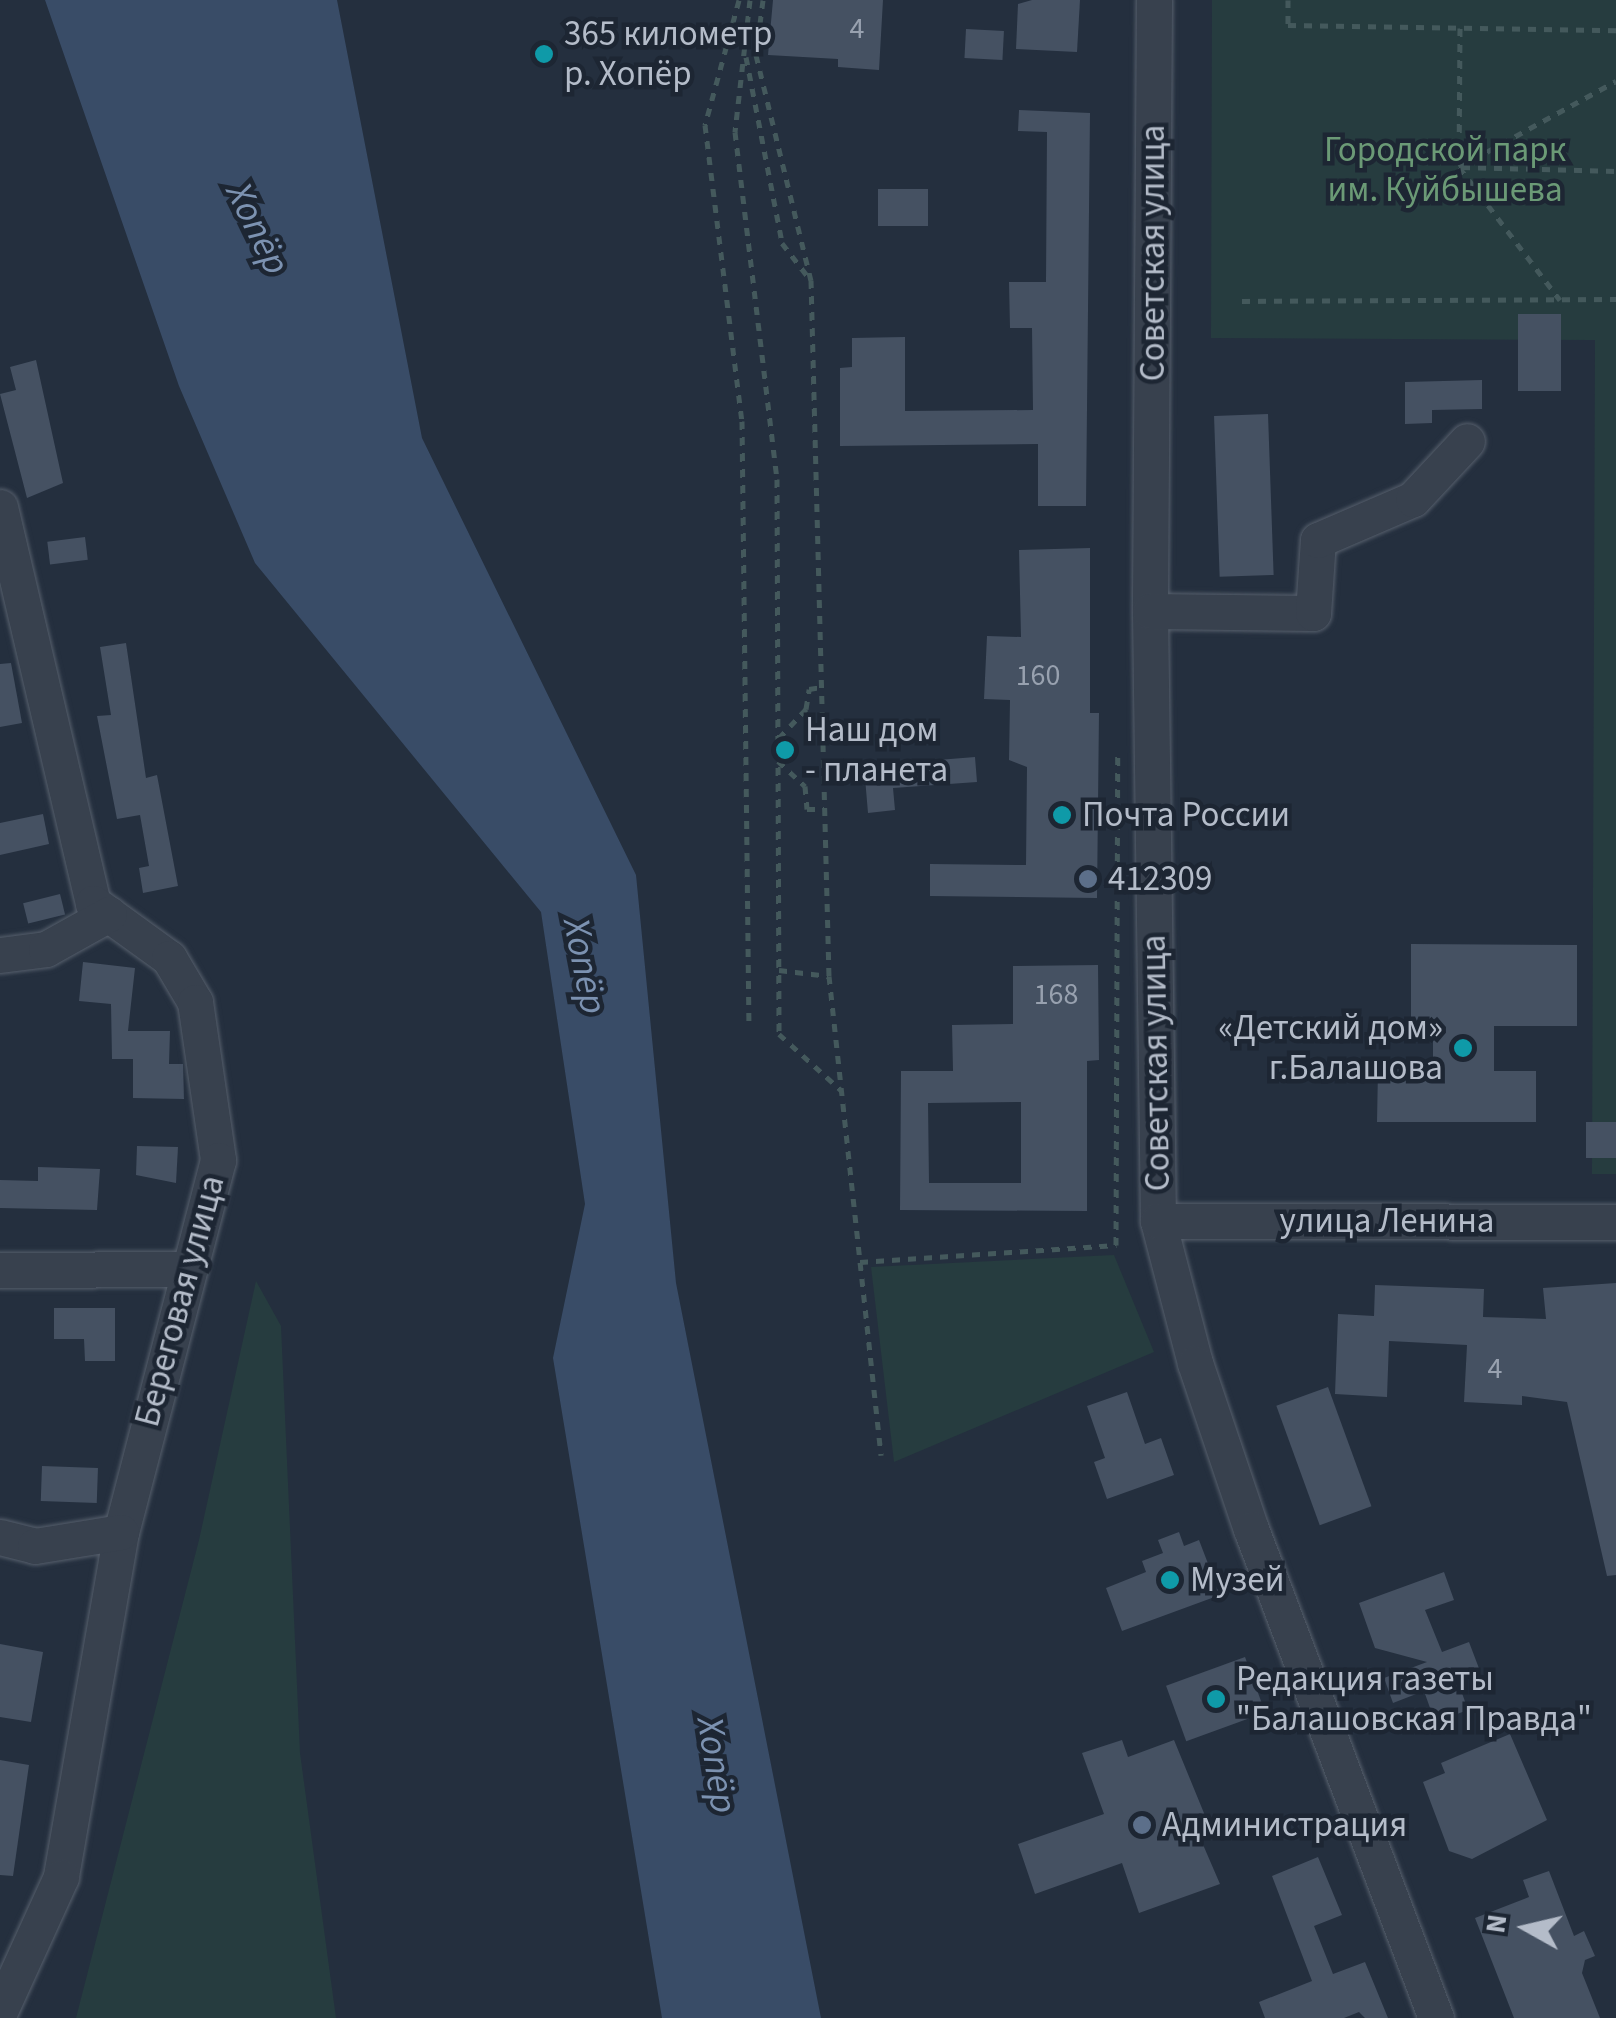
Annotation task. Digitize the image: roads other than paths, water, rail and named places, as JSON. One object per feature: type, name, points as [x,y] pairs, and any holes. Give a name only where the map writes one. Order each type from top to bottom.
[{"type":"street","name":"Советская улица","points":[[1154,0],[1150,612],[1158,1220],[1195,1363],[1252,1529],[1436,2018]]},
{"type":"street","points":[[1150,612],[1313,613],[1318,540],[1413,499],[1467,441]]},
{"type":"street","name":"Береговая улица","points":[[0,507],[94,903],[169,958],[195,1002],[218,1160],[184,1269],[120,1532],[62,1876],[0,2012]]},
{"type":"street","points":[[0,955],[46,948],[110,914]]},
{"type":"street","name":"улица Ленина","points":[[1158,1220],[1616,1222]]},
{"type":"street","points":[[0,1270],[184,1269]]},
{"type":"street","points":[[0,1537],[36,1546],[120,1532]]},
{"type":"water","name":"Хопёр","points":[[45,0],[337,0],[422,438],[636,875],[676,1283],[821,2018],[662,2018],[553,1358],[585,1204],[541,912],[255,563],[179,386]]},
{"type":"place","name":"365 километр р. Хопёр","points":[[544,54]]},
{"type":"place","name":"Наш дом - планета","points":[[785,750]]},
{"type":"place","name":"Почта России","points":[[1062,815]]},
{"type":"place","name":"412309","points":[[1088,879]]},
{"type":"place","name":"«Детский дом» г.Балашова","points":[[1463,1048]]},
{"type":"place","name":"Музей","points":[[1170,1580]]},
{"type":"place","name":"Редакция газеты \"Балашовская Правда\"","points":[[1216,1699]]},
{"type":"place","name":"Администрация","points":[[1142,1825]]},
{"type":"park label","name":"Городской парк им. Куйбышева","points":[[1445,170]]}]
